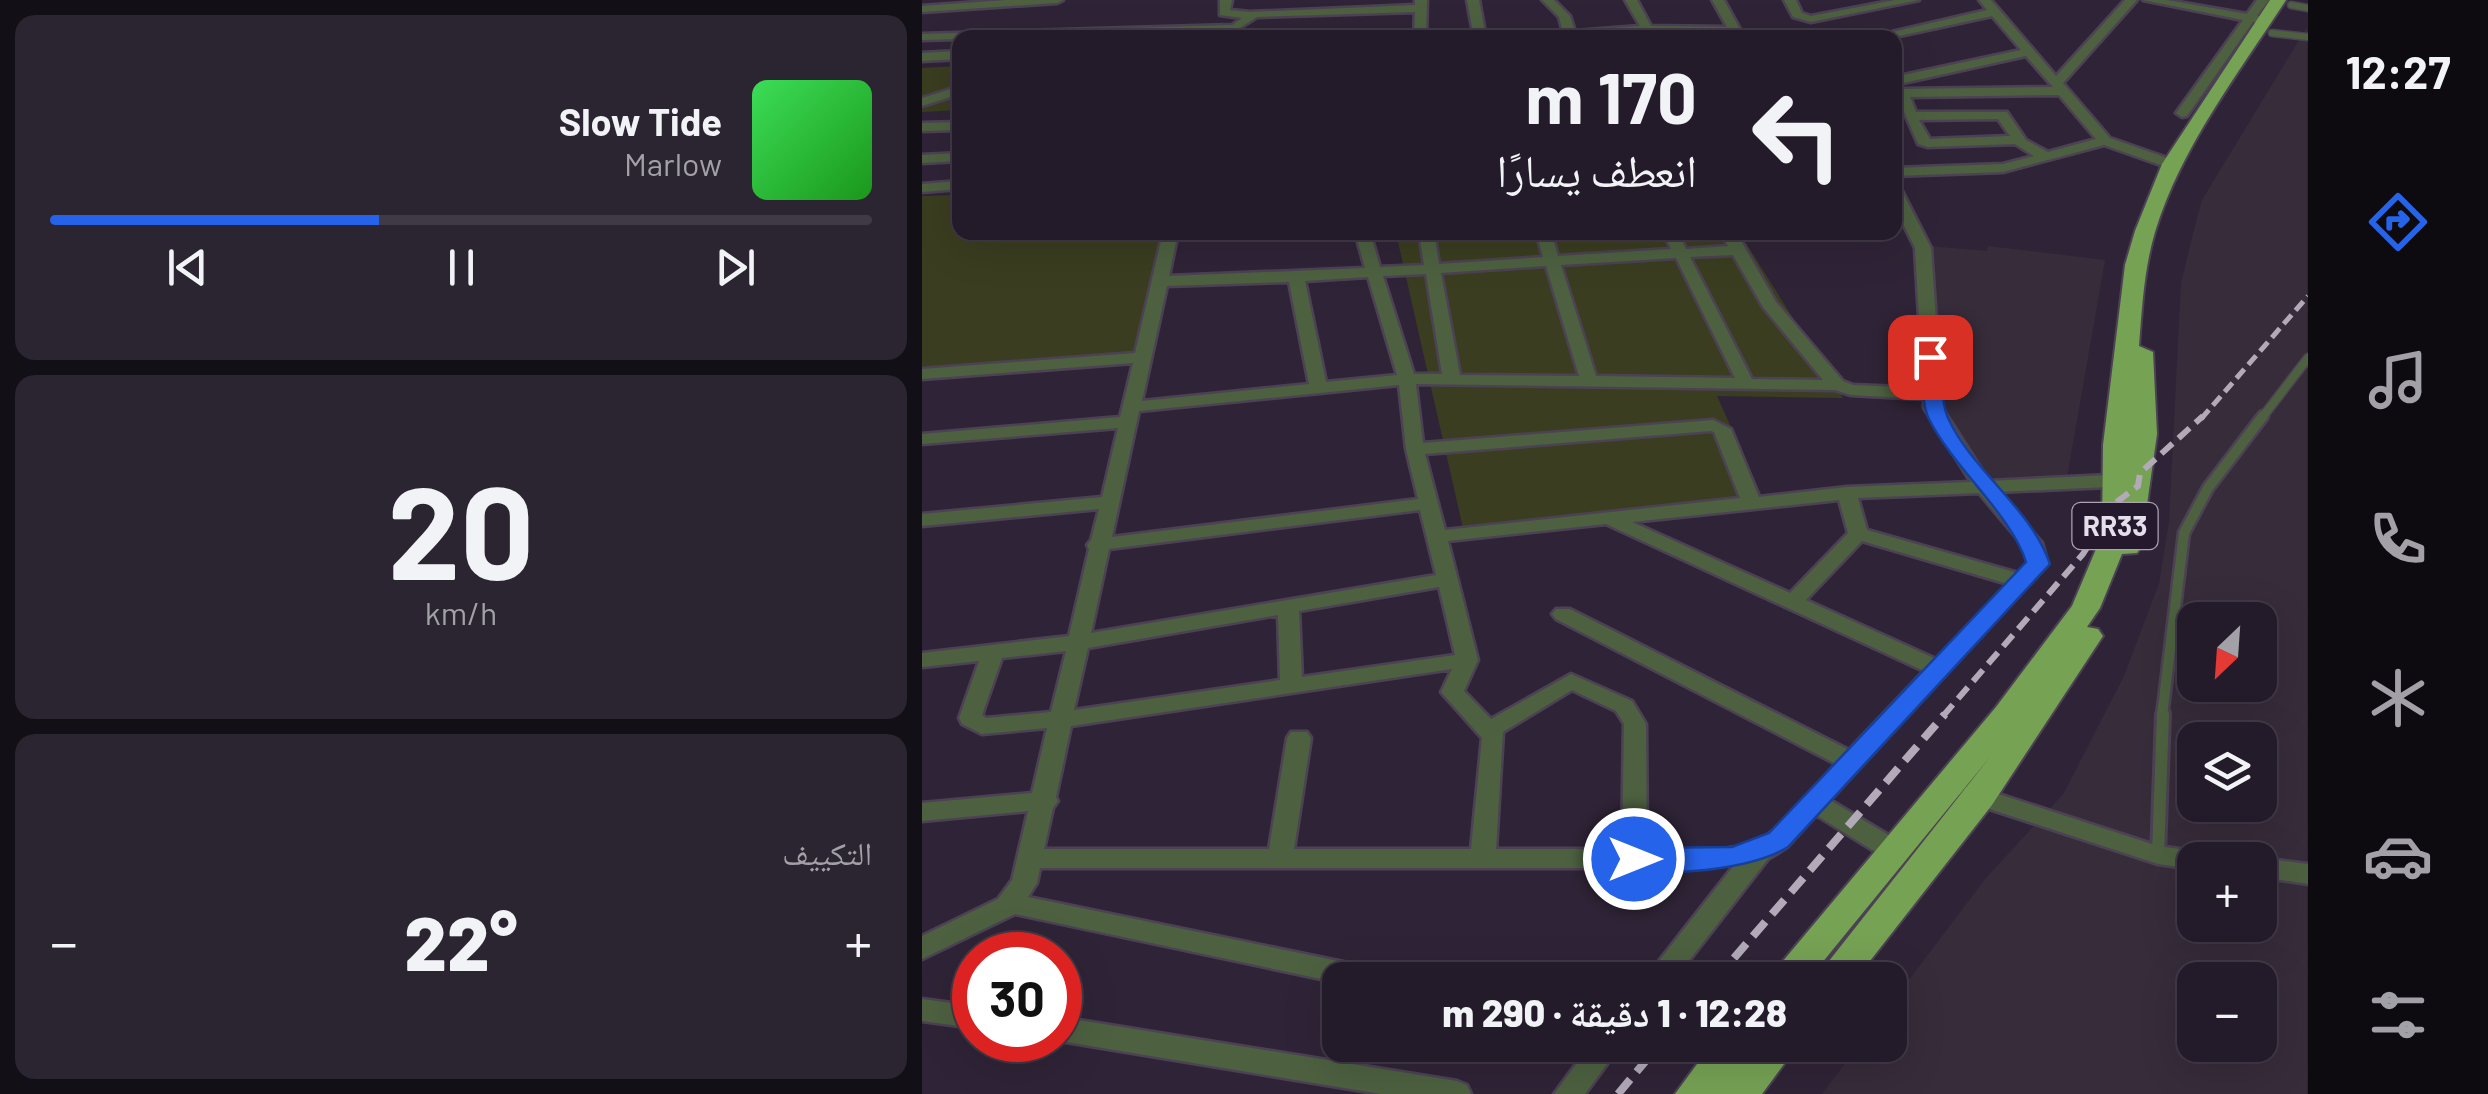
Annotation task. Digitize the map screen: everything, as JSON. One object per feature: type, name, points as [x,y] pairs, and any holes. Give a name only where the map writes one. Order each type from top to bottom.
[{"type":"highway","name":"RR33","points":[[1847,962],[1980,797],[2109,602],[2122,570],[2136,265],[2171,164],[2278,10]]},
{"type":"highway","name":"RR33","points":[[1801,962],[2008,715],[2086,608],[2116,534],[2126,480],[2145,434],[2140,360],[2158,240],[2187,167],[2278,10]]},
{"type":"highway","points":[[1695,1094],[1720,1062]]},
{"type":"highway","points":[[1738,1094],[1765,1062]]},
{"type":"street","points":[[922,9],[1057,0]]},
{"type":"street","points":[[1226,0],[1224,13],[1250,15],[1337,5],[1420,4],[1420,30]]},
{"type":"street","points":[[1473,0],[1479,30]]},
{"type":"street","points":[[1548,0],[1564,16],[1568,30]]},
{"type":"street","points":[[1631,0],[1646,30]]},
{"type":"street","points":[[1718,0],[1734,30]]},
{"type":"street","points":[[1790,0],[1798,15],[1811,18],[1913,0]]},
{"type":"street","points":[[1902,93],[2060,87],[2132,0]]},
{"type":"street","points":[[2149,0],[2278,10]]},
{"type":"street","points":[[1900,30],[1989,6],[2105,141],[2171,164]]},
{"type":"street","points":[[2182,112],[2278,10]]},
{"type":"street","points":[[1177,30],[1235,28],[1250,15]]},
{"type":"street","points":[[922,37],[952,36]]},
{"type":"street","points":[[1902,79],[2029,52]]},
{"type":"street","points":[[922,56],[952,55]]},
{"type":"street","points":[[1975,92],[1990,114]]},
{"type":"street","points":[[922,102],[952,93]]},
{"type":"street","points":[[1902,96],[1923,142],[2018,140]]},
{"type":"street","points":[[1910,116],[2003,115],[2018,140],[2047,157]]},
{"type":"street","points":[[922,127],[952,126]]},
{"type":"street","points":[[1902,172],[2004,168],[2105,141]]},
{"type":"street","points":[[922,158],[952,157]]},
{"type":"street","points":[[922,188],[952,186]]},
{"type":"street","points":[[1672,962],[1759,852],[1778,840],[2038,564],[2038,555],[1984,486],[1937,416],[1932,394],[1923,248],[1902,205]]},
{"type":"street","points":[[925,949],[1011,903],[1020,892],[1032,859],[1082,642],[1097,545],[1145,357],[1169,240]]},
{"type":"street","points":[[1364,240],[1407,379],[1416,449],[1440,536],[1466,660],[1452,692],[1494,736],[1483,859]]},
{"type":"street","points":[[1427,240],[1452,380]]},
{"type":"street","points":[[1546,240],[1589,382]]},
{"type":"street","points":[[1673,240],[1746,384]]},
{"type":"street","points":[[1732,240],[1769,304],[1837,385]]},
{"type":"street","points":[[1160,281],[1432,271],[1737,250]]},
{"type":"street","points":[[1296,277],[1318,386]]},
{"type":"street","points":[[922,374],[1145,357]]},
{"type":"street","points":[[922,439],[1130,415],[1318,386],[1407,379],[1837,385],[1851,390],[1932,394]]},
{"type":"street","points":[[1416,449],[1713,424],[1722,429],[1751,501]]},
{"type":"street","points":[[1440,536],[1846,492],[2126,480]]},
{"type":"street","points":[[1846,492],[1858,534]]},
{"type":"street","points":[[922,520],[1108,502]]},
{"type":"street","points":[[1097,545],[1428,503]]},
{"type":"street","points":[[1606,517],[1939,669]]},
{"type":"street","points":[[1858,534],[2022,581]]},
{"type":"street","points":[[1793,602],[1858,534]]},
{"type":"street","points":[[922,660],[1082,642],[1447,579]]},
{"type":"street","points":[[1288,606],[1292,686]]},
{"type":"street","points":[[1562,614],[1850,761]]},
{"type":"street","points":[[993,652],[970,718],[974,723],[1064,719],[1466,660]]},
{"type":"street","points":[[1490,730],[1571,682],[1624,706],[1636,724],[1634,859]]},
{"type":"street","points":[[1280,857],[1299,738]]},
{"type":"street","points":[[1948,784],[2158,855],[2177,857]]},
{"type":"street","points":[[922,812],[1046,801]]},
{"type":"street","points":[[1814,802],[1891,850]]},
{"type":"street","points":[[1032,859],[1634,859],[1732,858],[1759,852]]},
{"type":"street","points":[[2277,870],[2308,874]]},
{"type":"street","points":[[1011,903],[1322,968]]},
{"type":"street","points":[[922,1010],[952,1014]]},
{"type":"street","points":[[1082,1034],[1457,1094]]},
{"type":"street","points":[[1568,1094],[1593,1062]]},
{"type":"lane","points":[[2278,10],[2308,36]]},
{"type":"lane","points":[[2158,855],[2163,708],[2184,533],[2208,488],[2308,358]]},
{"type":"shaded area","points":[[2307,27],[2307,1094],[1822,1094],[1846,1062],[1907,1062],[1907,983],[1986,878],[2064,793],[2124,676],[2159,584],[2169,522],[2181,283],[2202,200]]},
{"type":"shaded area","points":[[1916,245],[1987,251],[1988,246],[2105,260],[2067,477],[1976,485],[1920,406],[1925,395]]},
{"type":"green space","points":[[952,66],[952,110],[922,112],[922,68]]},
{"type":"green space","points":[[952,195],[952,240],[1168,240],[1137,360],[922,371],[922,196]]},
{"type":"green space","points":[[1398,240],[1746,243],[1843,398],[1717,396],[1765,503],[1463,528]]},
{"type":"railway","points":[[2201,419],[2308,296]]},
{"type":"railway","points":[[1943,716],[2083,554],[2114,504],[2138,486],[2140,473],[2203,416]]},
{"type":"railway","points":[[1731,962],[1945,714]]},
{"type":"railway","points":[[1618,1094],[1645,1062]]},
{"type":"route","points":[[1634,859],[1732,858],[1759,852],[1778,840],[2038,564],[2032,543],[1984,486],[1932,408],[1930,357]]}]
